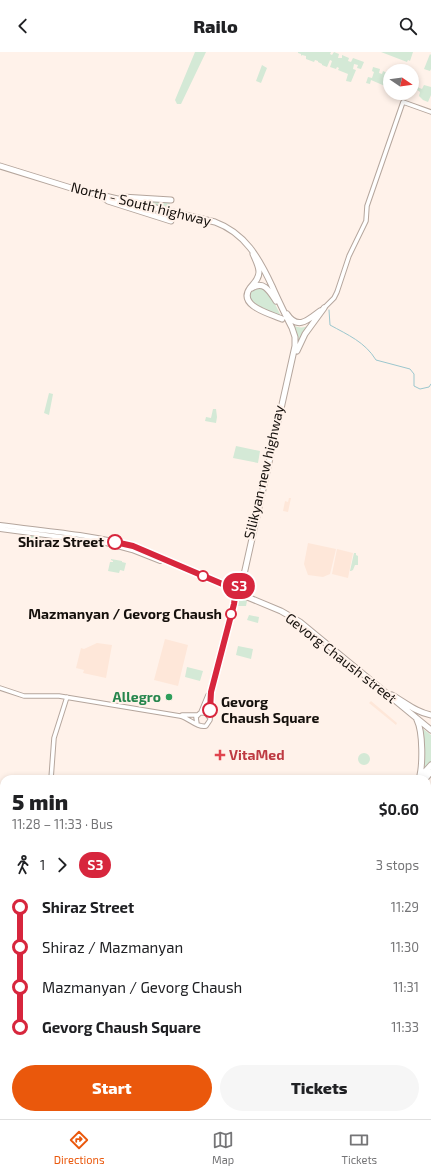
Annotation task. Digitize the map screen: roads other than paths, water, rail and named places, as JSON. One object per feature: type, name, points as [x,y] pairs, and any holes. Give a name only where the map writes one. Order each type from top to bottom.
[{"type":"highway","name":"North - South highway","points":[[0,168],[52,183],[218,223],[229,229],[242,238],[251,247],[258,258],[291,333],[293,342],[291,357]]},
{"type":"highway","name":"North - South highway","points":[[0,168],[51,184],[104,198],[164,211]]},
{"type":"highway","points":[[104,198],[113,203],[171,221]]},
{"type":"highway","points":[[112,198],[171,200]]},
{"type":"highway","name":"North - South highway","points":[[185,216],[226,229],[241,240],[260,266],[292,328],[295,340],[295,350],[287,382]]},
{"type":"highway","points":[[252,254],[259,273],[257,279],[249,289],[248,301],[251,306],[282,319]]},
{"type":"highway","points":[[248,294],[256,286],[264,286],[278,301],[289,317],[298,323],[309,321],[324,308]]},
{"type":"highway","points":[[291,323],[300,326],[308,324],[324,308]]},
{"type":"highway","points":[[287,382],[302,339],[324,308]]},
{"type":"highway","name":"Silikyan new highway","points":[[237,590],[291,357]]},
{"type":"highway","name":"Silikyan new highway","points":[[285,388],[287,382]]},
{"type":"highway","name":"Gevorg Chaush street","points":[[237,590],[246,592],[286,610],[302,620],[392,695]]},
{"type":"highway","name":"Gevorg Chaush street","points":[[237,590],[281,611],[300,622],[431,730]]},
{"type":"highway","points":[[392,695],[412,708],[431,715]]},
{"type":"highway","points":[[392,695],[431,727]]},
{"type":"highway","points":[[416,718],[420,725],[422,766],[420,775]]},
{"type":"highway","points":[[422,775],[431,765]]},
{"type":"main road","points":[[324,308],[334,298],[349,256],[366,221],[367,206],[372,190],[404,102],[431,112]]},
{"type":"main road","points":[[0,526],[81,536],[133,546],[237,590]]},
{"type":"main road","points":[[0,529],[76,538],[120,546],[237,590]]},
{"type":"main road","points":[[0,688],[24,696],[66,697],[184,715],[197,715],[202,712],[207,701],[237,590]]},
{"type":"main road","points":[[66,697],[180,716],[201,727],[206,726],[209,723],[210,717],[211,692],[237,590]]},
{"type":"main road","points":[[51,775],[54,738],[66,697]]},
{"type":"main road","points":[[202,712],[206,713],[210,717]]},
{"type":"main road","points":[[197,715],[195,719],[197,724]]},
{"type":"waterway","points":[[329,310],[330,325],[350,336],[367,348],[376,360],[410,369],[414,374],[414,386],[420,389],[429,387],[431,384]]},
{"type":"place","name":"Shiraz Street","points":[[115,542]]},
{"type":"place","name":"Mazmanyan / Gevorg Chaush","points":[[231,614]]},
{"type":"place","name":"Allegro","points":[[169,697]]},
{"type":"place","name":"Gevorg Chaush Square","points":[[210,710]]},
{"type":"place","name":"VitaMed","points":[[220,755]]}]
